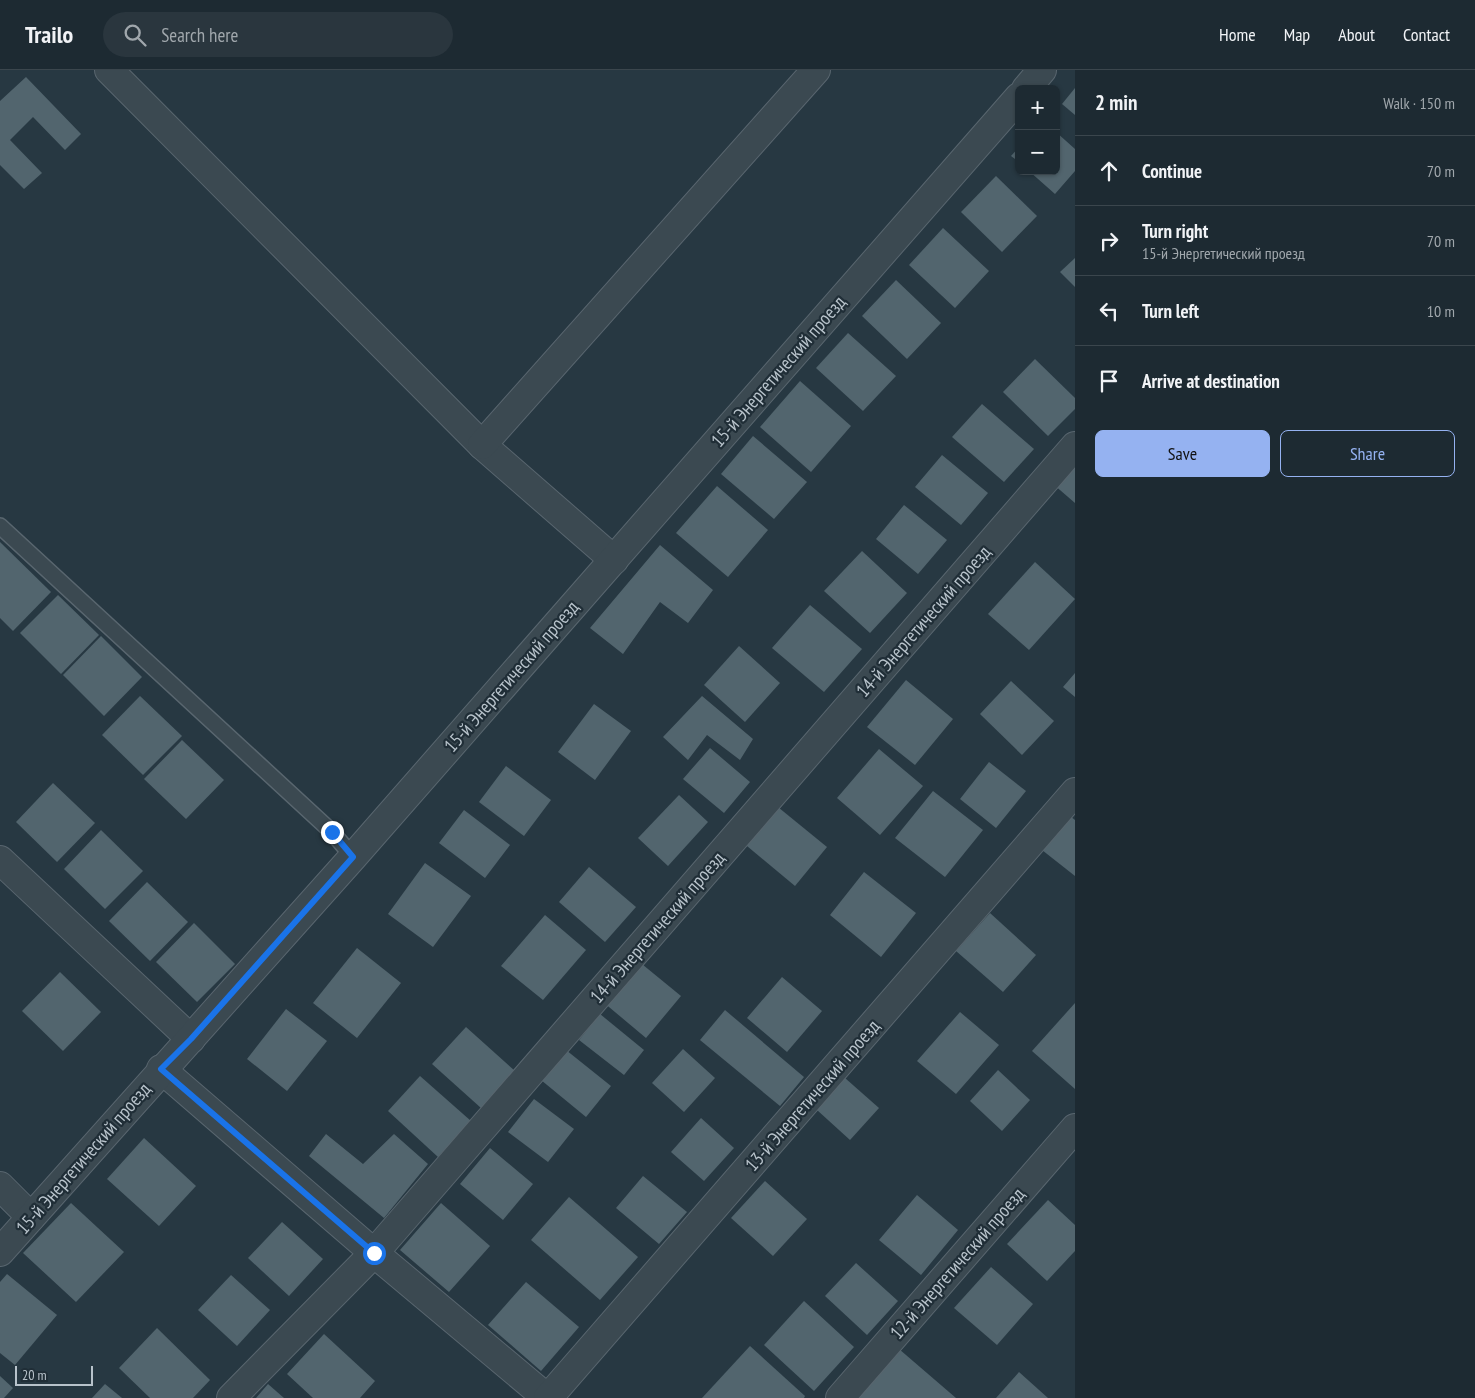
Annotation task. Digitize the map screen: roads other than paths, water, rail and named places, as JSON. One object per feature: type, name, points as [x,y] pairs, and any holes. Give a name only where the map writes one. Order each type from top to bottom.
[{"type":"street","points":[[108,70],[482,445],[614,560]]},
{"type":"street","points":[[482,445],[816,70]]},
{"type":"street","points":[[1029,85],[1042,70]]},
{"type":"street","name":"15-й Энергетический проезд","points":[[0,1252],[161,1069],[191,1039],[353,857],[1015,101]]},
{"type":"street","name":"14-й Энергетический проезд","points":[[230,1398],[374,1253],[1075,446]]},
{"type":"street","name":"13-й Энергетический проезд","points":[[548,1398],[1075,792]]},
{"type":"street","points":[[0,860],[191,1039]]},
{"type":"street","points":[[161,1069],[374,1253],[548,1398]]},
{"type":"street","name":"12-й Энергетический проезд","points":[[840,1398],[1075,1128]]},
{"type":"street","points":[[0,1186],[31,1217]]},
{"type":"lane","points":[[0,526],[332,832],[353,857]]}]
